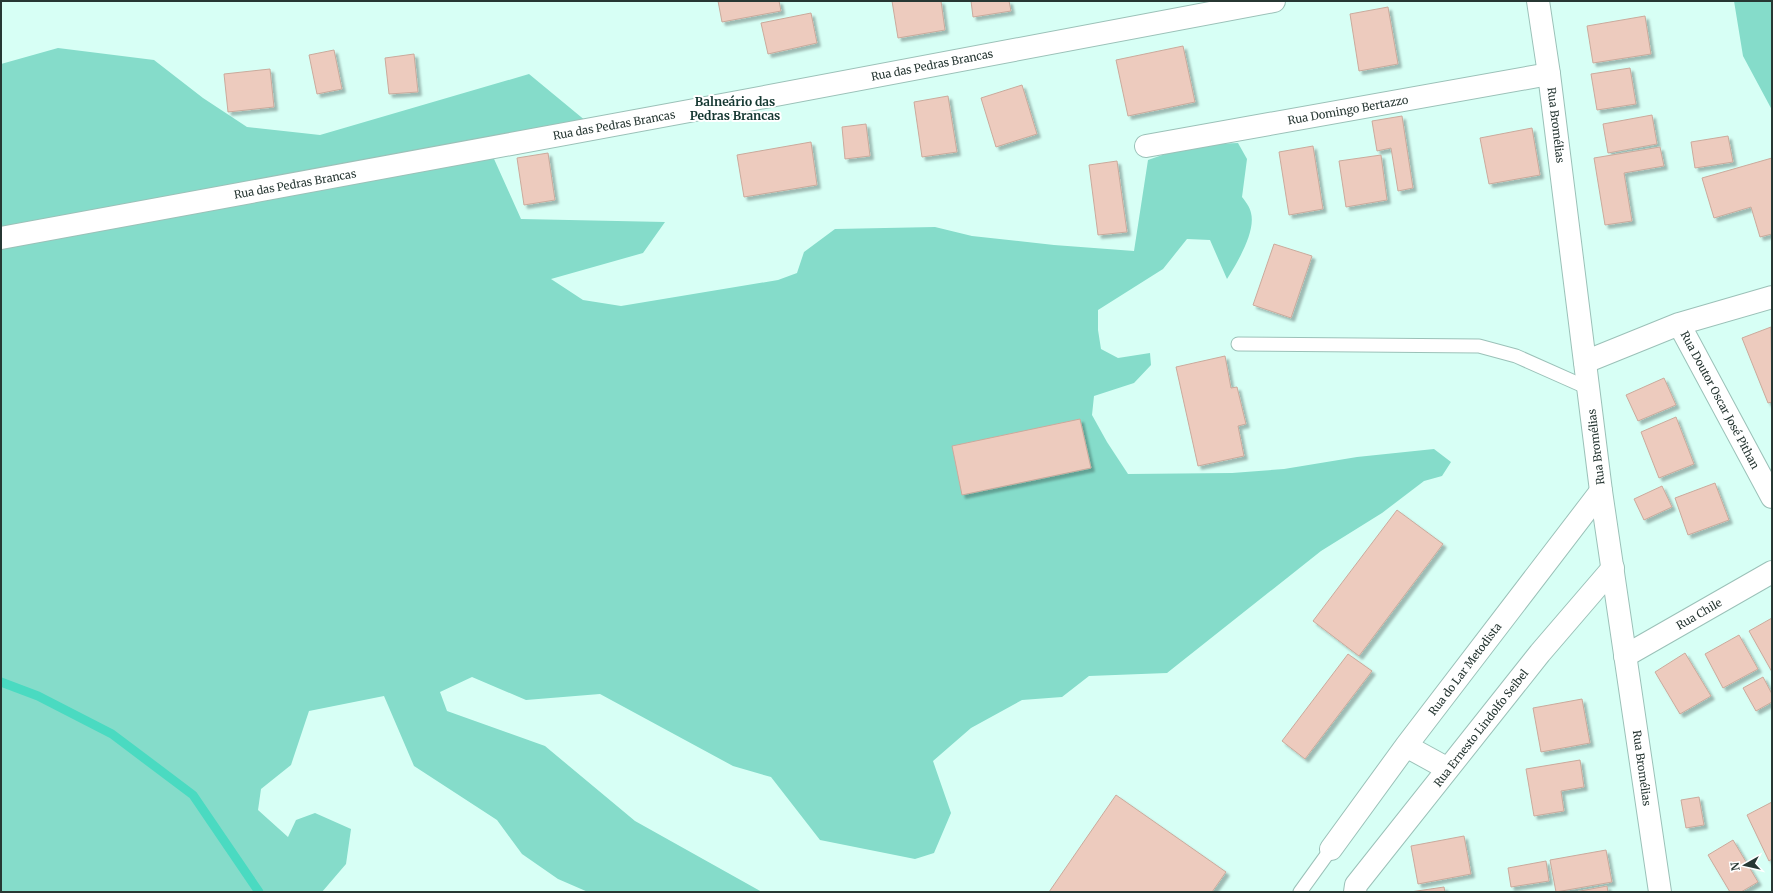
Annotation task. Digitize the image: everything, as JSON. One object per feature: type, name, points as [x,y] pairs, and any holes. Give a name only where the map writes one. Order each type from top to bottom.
[{"type":"street","name":"Rua das Pedras Brancas","points":[[1,238],[730,104],[1274,1]]},
{"type":"street","name":"Rua Bromélias","points":[[1538,1],[1550,74],[1601,490],[1660,892]]},
{"type":"street","name":"Rua Domingo Bertazzo","points":[[1146,146],[1550,74]]},
{"type":"street","points":[[1585,362],[1679,324],[1772,298]]},
{"type":"street","name":"Rua Doutor Oscar José Pithan","points":[[1679,324],[1772,497]]},
{"type":"street","name":"Rua do Lar Metodista","points":[[1331,849],[1406,746],[1601,490]]},
{"type":"street","name":"Rua Ernesto Lindolfo Seibel","points":[[1355,892],[1356,885],[1540,653],[1613,568]]},
{"type":"street","name":"Rua Chile","points":[[1626,656],[1772,572]]},
{"type":"street","points":[[1406,746],[1448,769]]},
{"type":"lane","points":[[1238,344],[1479,346],[1516,356],[1588,388]]},
{"type":"lane","points":[[1300,892],[1331,849]]},
{"type":"green space","points":[[1734,1],[1772,1],[1772,110],[1743,56]]},
{"type":"green space","points":[[58,48],[154,60],[203,98],[247,127],[320,135],[529,74],[598,131],[490,150],[521,219],[665,222],[643,253],[551,279],[583,300],[621,306],[778,280],[797,273],[804,252],[835,229],[935,227],[972,236],[1054,245],[1134,251],[1148,160],[1191,145],[1238,143],[1247,159],[1242,197],[1250,209],[1252,221],[1245,247],[1227,279],[1210,240],[1187,239],[1163,269],[1098,310],[1098,330],[1101,349],[1118,358],[1150,353],[1151,365],[1134,383],[1094,396],[1092,415],[1107,442],[1128,474],[1232,473],[1284,469],[1357,457],[1434,449],[1451,462],[1442,476],[1424,481],[1382,513],[1321,551],[1167,673],[1089,676],[1062,697],[1022,700],[971,728],[933,761],[951,813],[934,853],[915,859],[820,840],[771,777],[733,766],[600,694],[526,700],[472,677],[440,692],[447,711],[545,746],[635,821],[762,892],[588,892],[558,879],[522,854],[497,820],[414,766],[384,696],[309,711],[291,765],[261,789],[258,810],[288,837],[296,820],[315,813],[351,829],[346,864],[322,892],[1,892],[1,64]]},
{"type":"building","points":[[718,1],[779,1],[781,11],[722,22]]},
{"type":"building","points":[[892,1],[941,1],[945,30],[898,38]]},
{"type":"building","points":[[971,1],[1009,1],[1011,11],[973,17]]},
{"type":"building","points":[[1388,7],[1398,64],[1359,71],[1350,14]]},
{"type":"building","points":[[811,13],[817,43],[768,54],[761,23]]},
{"type":"building","points":[[1645,16],[1651,54],[1593,63],[1587,26]]},
{"type":"building","points":[[1183,46],[1195,102],[1128,116],[1116,60]]},
{"type":"building","points":[[334,50],[342,89],[317,94],[309,55]]},
{"type":"building","points":[[414,54],[418,92],[389,94],[385,58]]},
{"type":"building","points":[[1630,68],[1636,104],[1597,110],[1591,74]]},
{"type":"building","points":[[270,69],[274,107],[228,112],[224,74]]},
{"type":"building","points":[[1022,85],[1037,134],[996,147],[981,98]]},
{"type":"building","points":[[948,96],[957,152],[922,157],[914,102]]},
{"type":"building","points":[[1652,115],[1657,144],[1608,153],[1603,124]]},
{"type":"building","points":[[1402,116],[1413,188],[1398,191],[1391,148],[1377,151],[1372,121]]},
{"type":"building","points":[[866,124],[870,156],[845,159],[842,127]]},
{"type":"building","points":[[1532,128],[1540,175],[1489,184],[1480,138]]},
{"type":"building","points":[[1728,136],[1733,162],[1695,168],[1691,142]]},
{"type":"building","points":[[811,142],[817,185],[744,197],[737,155]]},
{"type":"building","points":[[1313,146],[1323,209],[1289,215],[1279,152]]},
{"type":"building","points":[[1660,147],[1664,166],[1624,173],[1632,221],[1605,225],[1594,158]]},
{"type":"building","points":[[548,153],[555,200],[524,205],[517,158]]},
{"type":"building","points":[[1381,155],[1387,200],[1346,207],[1339,161]]},
{"type":"building","points":[[1772,158],[1772,234],[1760,237],[1751,207],[1714,218],[1702,178]]},
{"type":"building","points":[[1117,161],[1127,232],[1098,235],[1089,165]]},
{"type":"building","points":[[1274,244],[1312,256],[1291,318],[1253,305]]},
{"type":"building","points":[[1771,327],[1772,402],[1768,403],[1742,338]]},
{"type":"building","points":[[1225,356],[1231,388],[1237,387],[1246,424],[1238,426],[1244,456],[1198,466],[1176,367]]},
{"type":"building","points":[[1664,378],[1676,405],[1638,421],[1626,395]]},
{"type":"building","points":[[1676,417],[1694,464],[1659,478],[1641,432]]},
{"type":"building","points":[[1080,419],[1091,468],[962,495],[952,446]]},
{"type":"building","points":[[1715,483],[1729,520],[1688,535],[1675,498]]},
{"type":"building","points":[[1662,486],[1672,507],[1644,520],[1634,499]]},
{"type":"building","points":[[1397,510],[1443,544],[1359,656],[1313,621]]},
{"type":"building","points":[[1772,618],[1772,672],[1749,631]]},
{"type":"building","points":[[1739,635],[1758,669],[1723,688],[1705,654]]},
{"type":"building","points":[[1685,653],[1711,696],[1680,714],[1655,672]]},
{"type":"building","points":[[1348,654],[1372,671],[1305,759],[1282,741]]},
{"type":"building","points":[[1763,677],[1772,694],[1772,702],[1756,711],[1743,688]]},
{"type":"building","points":[[1582,699],[1590,743],[1541,752],[1533,708]]},
{"type":"building","points":[[1580,760],[1584,787],[1561,791],[1564,811],[1534,816],[1526,769]]},
{"type":"building","points":[[1116,795],[1226,872],[1212,892],[1049,892]]},
{"type":"building","points":[[1699,797],[1704,825],[1686,828],[1681,800]]},
{"type":"building","points":[[1772,802],[1772,859],[1769,861],[1747,815]]},
{"type":"building","points":[[1464,836],[1471,874],[1418,884],[1411,846]]},
{"type":"building","points":[[1733,840],[1758,882],[1741,892],[1730,892],[1708,855]]},
{"type":"building","points":[[1606,850],[1612,882],[1556,892],[1550,860]]},
{"type":"building","points":[[1546,861],[1549,881],[1511,887],[1508,868]]},
{"type":"building","points":[[1607,886],[1608,892],[1575,892]]},
{"type":"building","points":[[1444,887],[1445,892],[1410,892]]},
{"type":"waterway","points":[[1,682],[38,696],[112,734],[193,795],[259,892]]},
{"type":"district","name":"Balneário das Pedras Brancas","points":[[735,108]]}]
